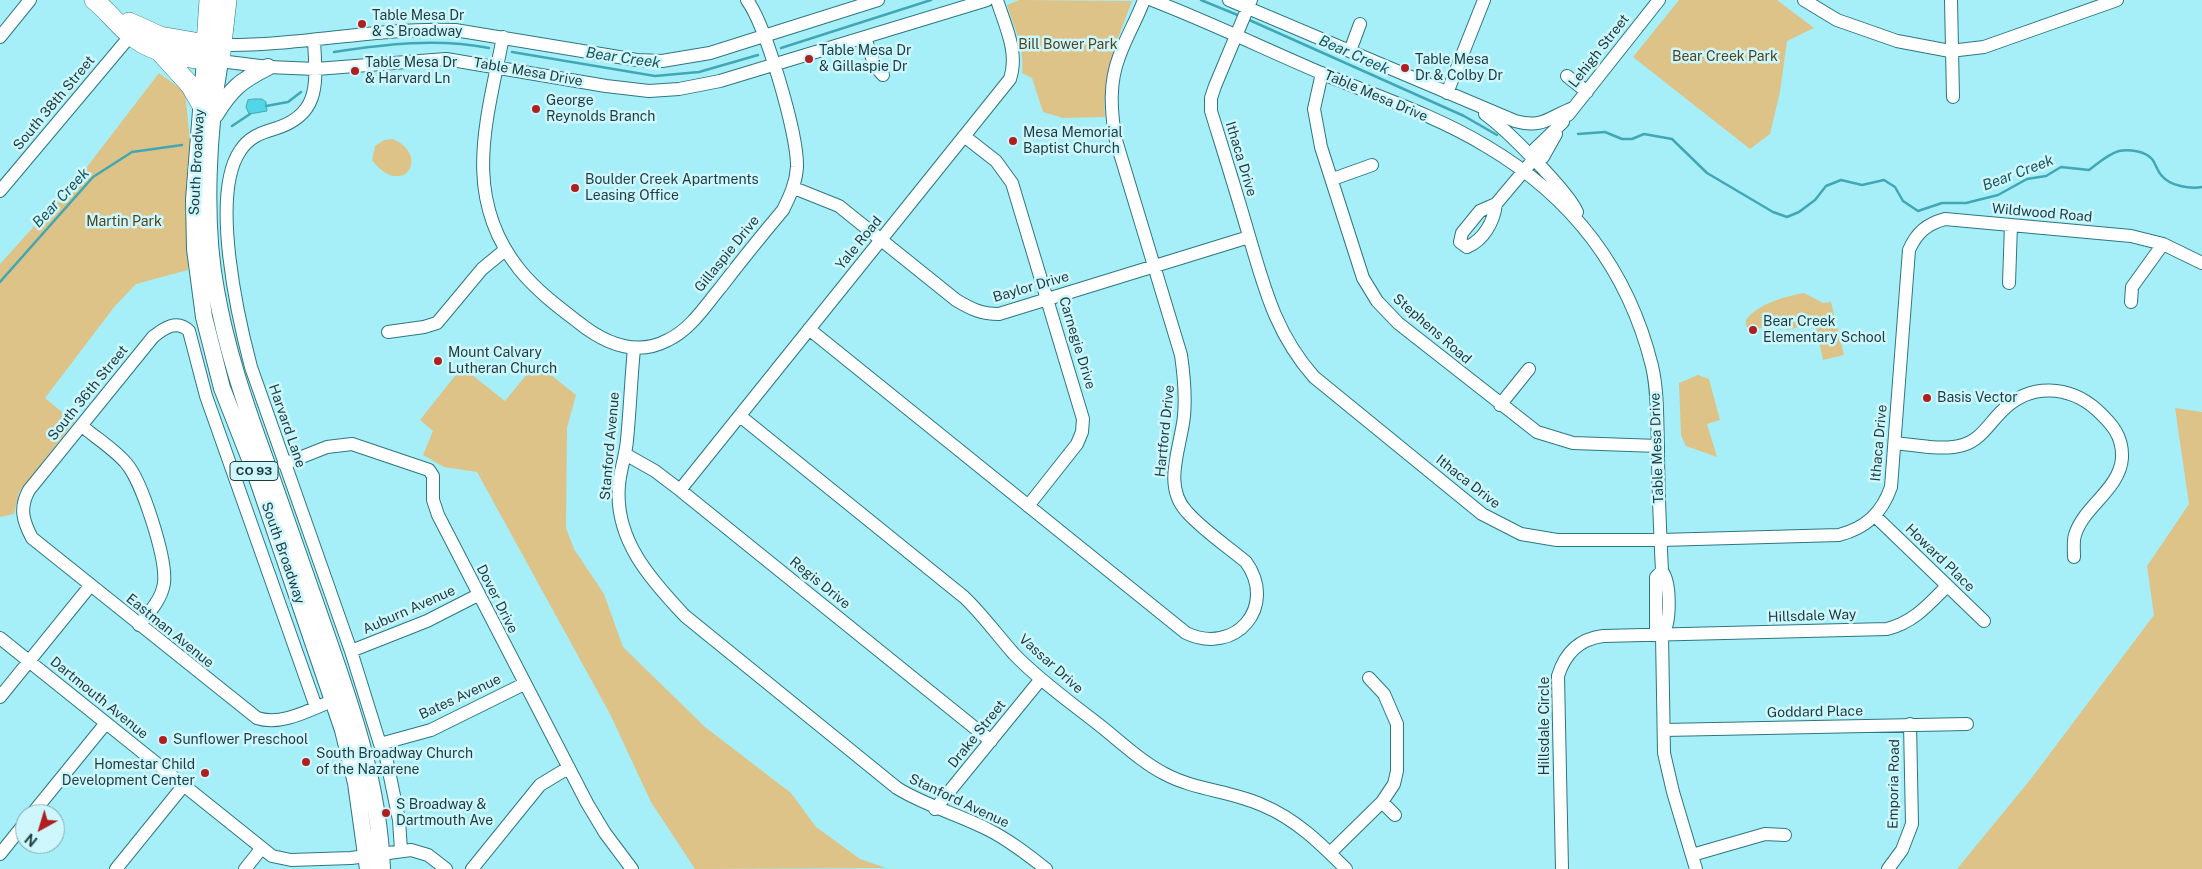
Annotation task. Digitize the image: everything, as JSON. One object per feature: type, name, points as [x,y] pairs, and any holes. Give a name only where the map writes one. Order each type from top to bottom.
[{"type":"highway","name":"South Broadway","points":[[209,0],[213,52]]},
{"type":"highway","name":"South Broadway","points":[[213,52],[227,0]]},
{"type":"highway","name":"Table Mesa Drive","points":[[102,3],[142,30],[213,52]]},
{"type":"highway","name":"Table Mesa Drive","points":[[102,3],[131,35],[160,52],[213,52]]},
{"type":"highway","points":[[160,52],[190,85],[207,110]]},
{"type":"main road","name":"South Broadway","points":[[213,52],[194,216],[198,279],[204,317],[222,388],[340,698],[352,765],[375,862]]},
{"type":"main road","points":[[207,110],[229,93],[238,83],[268,67]]},
{"type":"street","points":[[0,37],[30,0]]},
{"type":"street","name":"Gillaspie Drive","points":[[634,349],[651,347],[668,341],[689,326],[783,210],[794,188],[797,168],[796,148],[764,35],[755,10],[747,0]]},
{"type":"street","name":"Table Mesa Drive","points":[[213,52],[242,46],[428,29],[455,30],[637,60],[662,62],[710,53],[878,0]]},
{"type":"street","name":"Table Mesa Drive","points":[[213,52],[268,67],[316,69],[446,59],[497,66],[606,86],[649,91],[700,86],[773,66],[987,0]]},
{"type":"street","name":"Yale Road","points":[[680,490],[1010,79],[1014,67],[1014,54],[997,0]]},
{"type":"street","name":"Hartford Drive","points":[[809,329],[1186,632],[1198,638],[1211,640],[1224,638],[1237,632],[1248,622],[1255,610],[1258,590],[1252,570],[1246,562],[1186,512],[1175,490],[1173,479],[1184,417],[1186,386],[1177,339],[1122,161],[1111,106],[1112,82],[1118,58],[1144,0]]},
{"type":"street","name":"Table Mesa Drive","points":[[1152,0],[1244,17],[1350,51],[1515,121],[1531,124],[1546,123],[1573,108]]},
{"type":"street","name":"Table Mesa Drive","points":[[1229,0],[1244,17],[1322,73],[1454,129],[1486,146],[1523,171],[1581,224],[1610,261],[1630,298],[1654,379],[1659,419],[1658,446],[1662,571],[1668,578],[1668,628],[1662,636],[1664,753],[1696,869]]},
{"type":"street","points":[[1447,93],[1484,0]]},
{"type":"street","points":[[1804,0],[1821,12],[1897,41],[1950,51],[1984,48],[2089,4],[2117,0]]},
{"type":"street","points":[[1951,0],[1950,51],[1953,97]]},
{"type":"street","name":"Lehigh Street","points":[[1496,204],[1533,160],[1543,157],[1573,108],[1655,1]]},
{"type":"street","name":"Ithaca Drive","points":[[1244,17],[1211,98],[1211,111],[1271,306],[1286,341],[1296,358],[1314,377],[1482,514],[1521,534],[1539,538],[1661,540],[1839,535],[1862,526],[1875,516],[1886,501],[1890,488],[1907,272]]},
{"type":"street","points":[[1350,51],[1360,24]]},
{"type":"street","name":"South 38th Street","points":[[0,191],[131,35]]},
{"type":"street","points":[[503,37],[484,138],[482,173],[484,195],[505,250],[542,293],[593,334],[612,344],[634,349]]},
{"type":"street","points":[[865,38],[876,66],[883,75]]},
{"type":"street","name":"Harvard Lane","points":[[314,40],[315,93],[306,110],[286,126],[252,137],[236,157],[230,179],[228,234],[231,276],[239,321],[251,367],[351,651],[380,744],[386,752],[401,850]]},
{"type":"street","name":"Stephens Road","points":[[1322,73],[1314,109],[1321,147],[1364,278],[1377,301],[1398,323],[1500,405],[1537,432],[1573,443],[1658,446]]},
{"type":"street","points":[[1567,76],[1587,92]]},
{"type":"street","name":"Table Mesa Drive","points":[[1471,103],[1492,118],[1573,203],[1581,224]]},
{"type":"street","name":"Carnegie Drive","points":[[964,136],[996,161],[1012,183],[1081,410],[1082,432],[1077,444],[1028,506]]},
{"type":"street","points":[[1333,179],[1372,165]]},
{"type":"street","name":"Baylor Drive","points":[[794,188],[839,206],[956,300],[974,311],[986,314],[1000,314],[1249,237]]},
{"type":"street","name":"Wildwood Road","points":[[1907,272],[1909,250],[1913,240],[1925,227],[1945,219],[2131,236],[2163,244],[2202,263]]},
{"type":"street","points":[[2009,282],[2011,225]]},
{"type":"street","points":[[2131,302],[2132,287],[2163,244]]},
{"type":"street","points":[[388,332],[424,327],[436,323],[482,269],[505,250]]},
{"type":"street","name":"South 36th Street","points":[[29,490],[152,337],[161,330],[177,324],[184,326],[189,331],[206,396],[316,707]]},
{"type":"street","name":"Stanford Avenue","points":[[634,349],[625,454],[618,485],[621,522],[639,561],[662,591],[686,616],[897,788],[935,809],[988,829],[1031,863],[1046,869]]},
{"type":"street","points":[[1500,405],[1529,369]]},
{"type":"street","points":[[1895,443],[1951,447],[1964,445],[1974,440],[2016,400],[2030,392],[2045,389],[2076,394],[2113,425],[2122,446],[2122,460],[2108,488],[2085,517],[2075,535],[2074,558]]},
{"type":"street","name":"Vassar Drive","points":[[740,416],[964,597],[981,613],[1014,654],[1041,679],[1140,758],[1166,774],[1192,785],[1261,804],[1280,814],[1308,833],[1346,869]]},
{"type":"street","points":[[82,426],[126,463],[134,475],[162,551],[165,568],[164,585],[155,606],[139,625]]},
{"type":"street","name":"Dover Drive","points":[[284,464],[327,447],[352,444],[429,470],[433,476],[433,500],[438,516],[478,595],[568,768],[605,833],[632,869]]},
{"type":"street","name":"Regis Drive","points":[[625,454],[655,471],[680,490],[991,741]]},
{"type":"street","name":"Eastman Avenue","points":[[29,490],[22,508],[23,520],[32,538],[257,718],[266,721],[279,721],[340,698]]},
{"type":"street","name":"Howard Place","points":[[1875,516],[1984,621]]},
{"type":"street","points":[[0,697],[90,586]]},
{"type":"street","name":"Hillsdale Way","points":[[1662,636],[1887,629],[1901,626],[1916,618],[1948,586]]},
{"type":"street","name":"Auburn Avenue","points":[[351,651],[426,621],[478,595]]},
{"type":"street","name":"Hillsdale Circle","points":[[1562,869],[1558,676],[1562,664],[1569,653],[1581,642],[1593,637],[1662,636]]},
{"type":"street","name":"Dartmouth Avenue","points":[[0,638],[261,849],[280,859],[375,862],[401,850],[416,851],[428,855],[446,869]]},
{"type":"street","points":[[1330,853],[1382,802],[1394,784],[1397,771],[1397,724],[1384,694],[1369,678]]},
{"type":"street","name":"Drake Street","points":[[935,809],[1041,679]]},
{"type":"street","name":"Bates Avenue","points":[[380,744],[438,727],[524,684]]},
{"type":"street","points":[[40,804],[106,723]]},
{"type":"street","name":"Emporia Road","points":[[1888,869],[1902,850],[1912,824],[1910,724]]},
{"type":"street","name":"Goddard Place","points":[[1664,730],[1967,724]]},
{"type":"street","points":[[472,869],[540,785],[568,768]]},
{"type":"street","points":[[116,869],[184,785]]},
{"type":"street","points":[[1382,802],[1395,814]]},
{"type":"street","points":[[1692,855],[1765,834],[1785,835]]},
{"type":"street","points":[[0,854],[15,835]]},
{"type":"street","points":[[245,869],[261,849]]},
{"type":"green space","name":"Bill Bower Park","points":[[1019,0],[1132,1],[1112,58],[1106,87],[1105,117],[1063,118],[1043,112],[1032,78],[1022,73],[1022,55],[1007,5]]},
{"type":"green space","name":"Bear Creek Park","points":[[1679,0],[1777,0],[1814,28],[1787,41],[1780,92],[1770,134],[1750,149],[1633,57]]},
{"type":"green space","name":"Martin Park","points":[[159,73],[185,92],[190,140],[187,178],[188,270],[136,284],[115,306],[45,398],[74,422],[19,492],[14,514],[0,517],[0,264],[83,172]]},
{"type":"green space","points":[[393,139],[405,146],[410,155],[411,164],[408,171],[402,175],[393,176],[383,171],[372,160],[375,146],[384,140]]},
{"type":"green space","points":[[1804,293],[1823,303],[1831,302],[1844,355],[1823,360],[1815,323],[1787,330],[1783,315],[1760,328],[1751,330],[1746,326],[1746,320],[1751,314],[1765,305]]},
{"type":"green space","points":[[536,363],[576,395],[567,428],[566,528],[574,549],[604,594],[623,647],[705,727],[791,793],[816,827],[860,859],[886,868],[695,869],[651,802],[610,714],[477,472],[444,467],[423,455],[433,431],[420,420],[462,367],[505,401]]},
{"type":"green space","points":[[1698,375],[1709,379],[1720,420],[1707,424],[1717,457],[1686,446],[1681,435],[1679,383]]},
{"type":"green space","points":[[2175,408],[2202,412],[2202,869],[1957,869],[2030,780],[2154,615],[2147,566],[2189,504]]},
{"type":"water","points":[[262,99],[266,102],[267,111],[249,114],[246,107],[248,100]]},
{"type":"waterway","name":"Bear Creek","points":[[781,48],[931,0]]},
{"type":"waterway","name":"Bear Creek","points":[[1201,0],[1240,16]]},
{"type":"waterway","name":"Bear Creek","points":[[1247,19],[1464,116],[1497,135]]},
{"type":"waterway","name":"Bear Creek","points":[[334,52],[412,43],[450,43],[489,48]]},
{"type":"waterway","name":"Bear Creek","points":[[512,52],[655,76],[699,72],[758,55]]},
{"type":"waterway","name":"Bear Creek","points":[[266,106],[288,102],[301,92]]},
{"type":"waterway","name":"Bear Creek","points":[[232,126],[250,114]]},
{"type":"waterway","name":"Bear Creek","points":[[1578,134],[1605,132],[1622,139],[1632,139],[1644,134],[1672,139],[1707,173],[1773,212],[1787,217],[1799,212],[1815,200],[1826,186],[1841,180],[1862,185],[1884,180],[1895,187],[1903,201],[1918,211],[1942,203],[1966,203],[1998,195],[2027,179],[2046,176],[2061,167],[2089,170],[2111,154],[2123,150],[2137,151],[2149,156],[2160,174],[2170,182],[2192,188],[2202,187]]},
{"type":"waterway","name":"Bear Creek","points":[[0,282],[93,177],[132,152],[182,145]]},
{"type":"place","name":"Table Mesa Dr & S Broadway","points":[[362,24]]},
{"type":"place","name":"Table Mesa Dr & Gillaspie Dr","points":[[809,59]]},
{"type":"place","name":"Table Mesa Dr & Colby Dr","points":[[1405,68]]},
{"type":"place","name":"Table Mesa Dr & Harvard Ln","points":[[355,71]]},
{"type":"place","name":"George Reynolds Branch","points":[[536,109]]},
{"type":"place","name":"Mesa Memorial Baptist Church","points":[[1013,141]]},
{"type":"place","name":"Boulder Creek Apartments Leasing Office","points":[[575,188]]},
{"type":"place","name":"Bear Creek Elementary School","points":[[1753,330]]},
{"type":"place","name":"Mount Calvary Lutheran Church","points":[[438,361]]},
{"type":"place","name":"Basis Vector","points":[[1927,398]]},
{"type":"place","name":"Sunflower Preschool","points":[[163,740]]},
{"type":"place","name":"South Broadway Church of the Nazarene","points":[[306,762]]},
{"type":"place","name":"Homestar Child Development Center","points":[[205,773]]},
{"type":"place","name":"S Broadway & Dartmouth Ave","points":[[386,813]]}]
